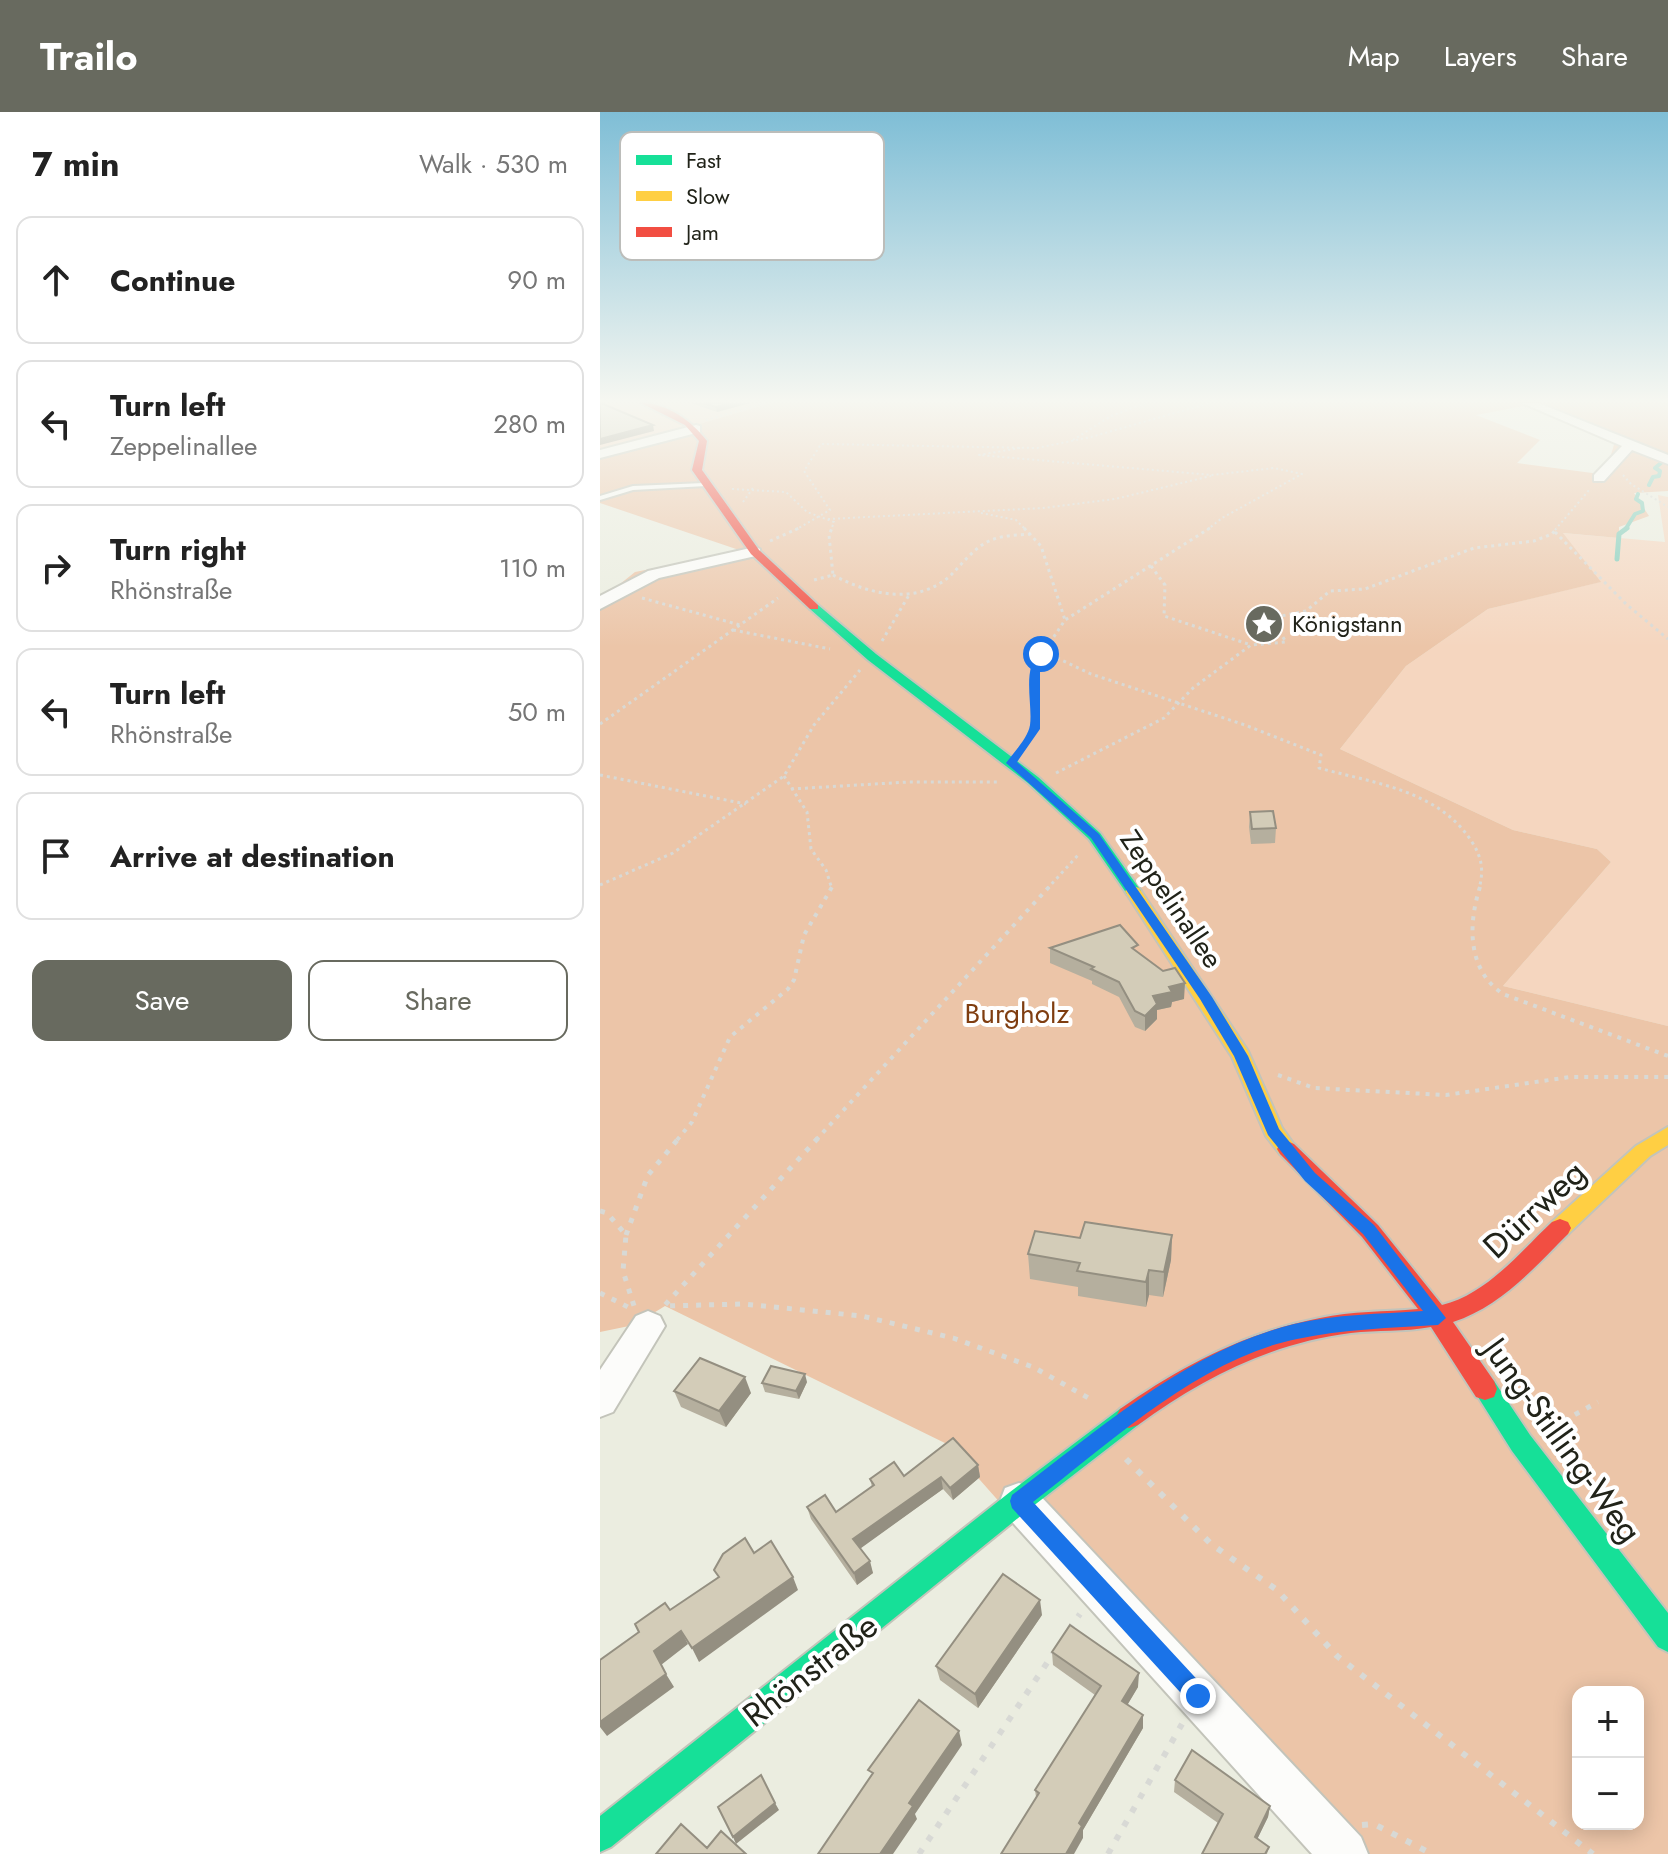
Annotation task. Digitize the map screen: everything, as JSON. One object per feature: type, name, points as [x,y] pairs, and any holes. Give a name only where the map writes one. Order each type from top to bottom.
[{"type":"street","points":[[705,484],[707,488]]},
{"type":"street","name":"Zeppelinallee","points":[[707,488],[755,552],[791,587],[872,657],[1033,780],[1095,836],[1205,997],[1241,1056],[1273,1131],[1310,1177],[1369,1230],[1438,1318]]},
{"type":"street","points":[[600,604],[618,589],[643,576],[755,552]]},
{"type":"street","points":[[600,582],[618,589]]},
{"type":"street","name":"Dürrweg","points":[[1438,1318],[1468,1306],[1493,1291],[1643,1151],[1668,1135]]},
{"type":"street","points":[[600,1401],[656,1316]]},
{"type":"street","name":"Rhönstraße","points":[[600,1836],[1019,1501],[1166,1389],[1239,1351],[1295,1332],[1352,1323],[1438,1318]]},
{"type":"street","name":"Jung-Stilling-Weg","points":[[1438,1318],[1521,1443],[1668,1637]]},
{"type":"street","points":[[1019,1501],[1097,1589],[1334,1842]]},
{"type":"lane","points":[[600,498],[633,488],[707,488]]},
{"type":"path","points":[[755,552],[830,510],[813,484]]},
{"type":"path","points":[[817,520],[974,512],[1115,499],[1174,484]]},
{"type":"path","points":[[1011,763],[1035,729],[1035,669],[1065,620],[1222,518],[1283,484]]},
{"type":"path","points":[[1151,566],[1165,585],[1164,616],[1251,645],[1286,642],[1272,620],[1306,611],[1330,591],[1365,589],[1474,548],[1534,541],[1555,532],[1562,519],[1593,484]]},
{"type":"path","points":[[1631,484],[1654,494],[1668,507]]},
{"type":"path","points":[[707,488],[786,492],[801,509],[817,520],[834,522],[829,535],[833,575]]},
{"type":"path","points":[[974,512],[1016,520],[1032,534],[1050,566],[1065,620]]},
{"type":"path","points":[[1555,532],[1626,604],[1668,639]]},
{"type":"path","points":[[600,724],[791,587],[833,575],[871,592],[909,595],[944,581],[979,547],[994,539],[1032,534]]},
{"type":"path","points":[[618,589],[740,625]]},
{"type":"path","points":[[600,885],[673,853],[784,776],[814,725],[872,657],[909,595]]},
{"type":"path","points":[[733,630],[872,657]]},
{"type":"path","points":[[1049,644],[1055,657],[1066,665],[1245,725],[1321,755],[1319,768],[1425,800],[1448,814],[1469,838],[1482,864],[1473,934],[1481,975],[1489,988],[1502,996],[1519,999],[1668,1056]]},
{"type":"path","points":[[791,789],[908,782],[985,783],[1046,777],[1164,718],[1251,645]]},
{"type":"path","points":[[600,775],[746,804]]},
{"type":"path","points":[[784,776],[807,812],[811,849],[826,870],[832,888],[804,935],[794,980],[788,989],[730,1037],[692,1122],[648,1175],[626,1235],[620,1264],[624,1289],[634,1306],[656,1316],[698,1307],[744,1304],[862,1316],[953,1338],[1033,1367],[1126,1418]]},
{"type":"path","points":[[656,1316],[1095,836]]},
{"type":"path","points":[[1241,1056],[1255,1066],[1314,1088],[1371,1092],[1446,1095],[1570,1077],[1668,1077]]},
{"type":"path","points":[[600,1211],[607,1213],[626,1235]]},
{"type":"path","points":[[1521,1443],[1598,1402]]},
{"type":"path","points":[[1103,1436],[1211,1544],[1277,1590],[1337,1656],[1593,1854]]},
{"type":"path","points":[[919,1854],[1097,1589]]},
{"type":"path","points":[[1108,1854],[1198,1696]]},
{"type":"path","points":[[1334,1842],[1374,1824],[1432,1854]]},
{"type":"shaded area","points":[[1658,495],[1668,497],[1668,1026],[1503,986],[1611,862],[1597,849],[1513,830],[1340,749],[1406,666],[1488,609],[1600,582],[1562,533],[1665,542]]},
{"type":"green space","name":"Burgholz","points":[[600,484],[1668,484],[1668,491],[1634,493],[1649,516],[1619,527],[1619,538],[1563,533],[1601,582],[1488,609],[1406,666],[1340,749],[1513,830],[1597,849],[1611,862],[1503,986],[1668,1026],[1668,1854],[1311,1854],[949,1445],[665,1306],[634,1325],[600,1332],[600,600],[635,572],[742,551],[600,503]]},
{"type":"building","points":[[1273,811],[1276,828],[1252,829],[1250,812]]},
{"type":"building","points":[[1120,925],[1138,945],[1132,948],[1163,971],[1175,968],[1185,983],[1169,987],[1172,992],[1153,996],[1157,1004],[1145,1016],[1135,1011],[1119,982],[1091,969],[1094,967],[1050,948]]},
{"type":"building","points":[[1085,1222],[1172,1235],[1164,1272],[1149,1270],[1146,1282],[1077,1271],[1080,1263],[1028,1254],[1035,1231],[1080,1238]]},
{"type":"building","points":[[700,1358],[745,1377],[719,1411],[674,1391]]},
{"type":"building","points":[[771,1366],[805,1374],[796,1391],[762,1383]]},
{"type":"building","points":[[953,1438],[978,1465],[950,1488],[941,1477],[853,1539],[870,1561],[854,1573],[807,1507],[825,1495],[836,1512],[874,1485],[870,1479],[894,1462],[904,1476]]},
{"type":"building","points":[[745,1538],[754,1553],[771,1541],[793,1577],[692,1648],[681,1631],[654,1651],[666,1674],[600,1722],[600,1660],[639,1632],[635,1624],[665,1603],[670,1610],[719,1577],[714,1570],[723,1554]]},
{"type":"building","points":[[1003,1574],[1040,1600],[975,1694],[936,1666]]},
{"type":"building","points":[[1070,1625],[1139,1673],[1122,1701],[1143,1715],[1079,1823],[1082,1826],[1066,1854],[1001,1854],[1039,1793],[1035,1790],[1101,1686],[1052,1652]]},
{"type":"building","points":[[919,1700],[959,1731],[909,1803],[913,1806],[880,1854],[818,1854],[873,1773],[868,1770]]},
{"type":"building","points":[[1192,1750],[1270,1806],[1255,1837],[1269,1847],[1265,1854],[1202,1854],[1223,1814],[1175,1780]]},
{"type":"building","points":[[761,1775],[775,1803],[733,1837],[718,1807]]},
{"type":"building","points":[[681,1824],[707,1848],[721,1831],[746,1854],[656,1854]]},
{"type":"waterway","points":[[1626,529],[1635,514],[1643,511],[1642,503],[1636,499],[1638,494]]},
{"type":"waterway","points":[[1617,559],[1619,534],[1626,529]]},
{"type":"traffic: fast","points":[[814,607],[872,657],[1033,780],[1095,836],[1133,891]]},
{"type":"traffic: fast","points":[[1485,1389],[1521,1443],[1668,1637]]},
{"type":"traffic: fast","points":[[600,1836],[1019,1501],[1129,1417]]},
{"type":"traffic: slow","points":[[1133,891],[1241,1056],[1273,1131],[1287,1149]]},
{"type":"traffic: slow","points":[[1560,1228],[1643,1151],[1668,1135]]},
{"type":"traffic: jam","points":[[707,484],[755,552],[814,607]]},
{"type":"traffic: jam","points":[[1287,1149],[1386,1249],[1485,1389]]},
{"type":"traffic: jam","points":[[1129,1417],[1180,1382],[1207,1368],[1291,1334],[1352,1323],[1439,1316],[1467,1307],[1505,1281],[1560,1228]]},
{"type":"place","name":"Königstann","points":[[1264,624]]},
{"type":"route","points":[[1041,654],[1035,669],[1035,729],[1011,763],[1095,836],[1205,997],[1241,1056],[1273,1131],[1310,1177],[1369,1230],[1438,1318],[1352,1323],[1295,1332],[1239,1351],[1166,1389],[1019,1501],[1198,1696]]}]
